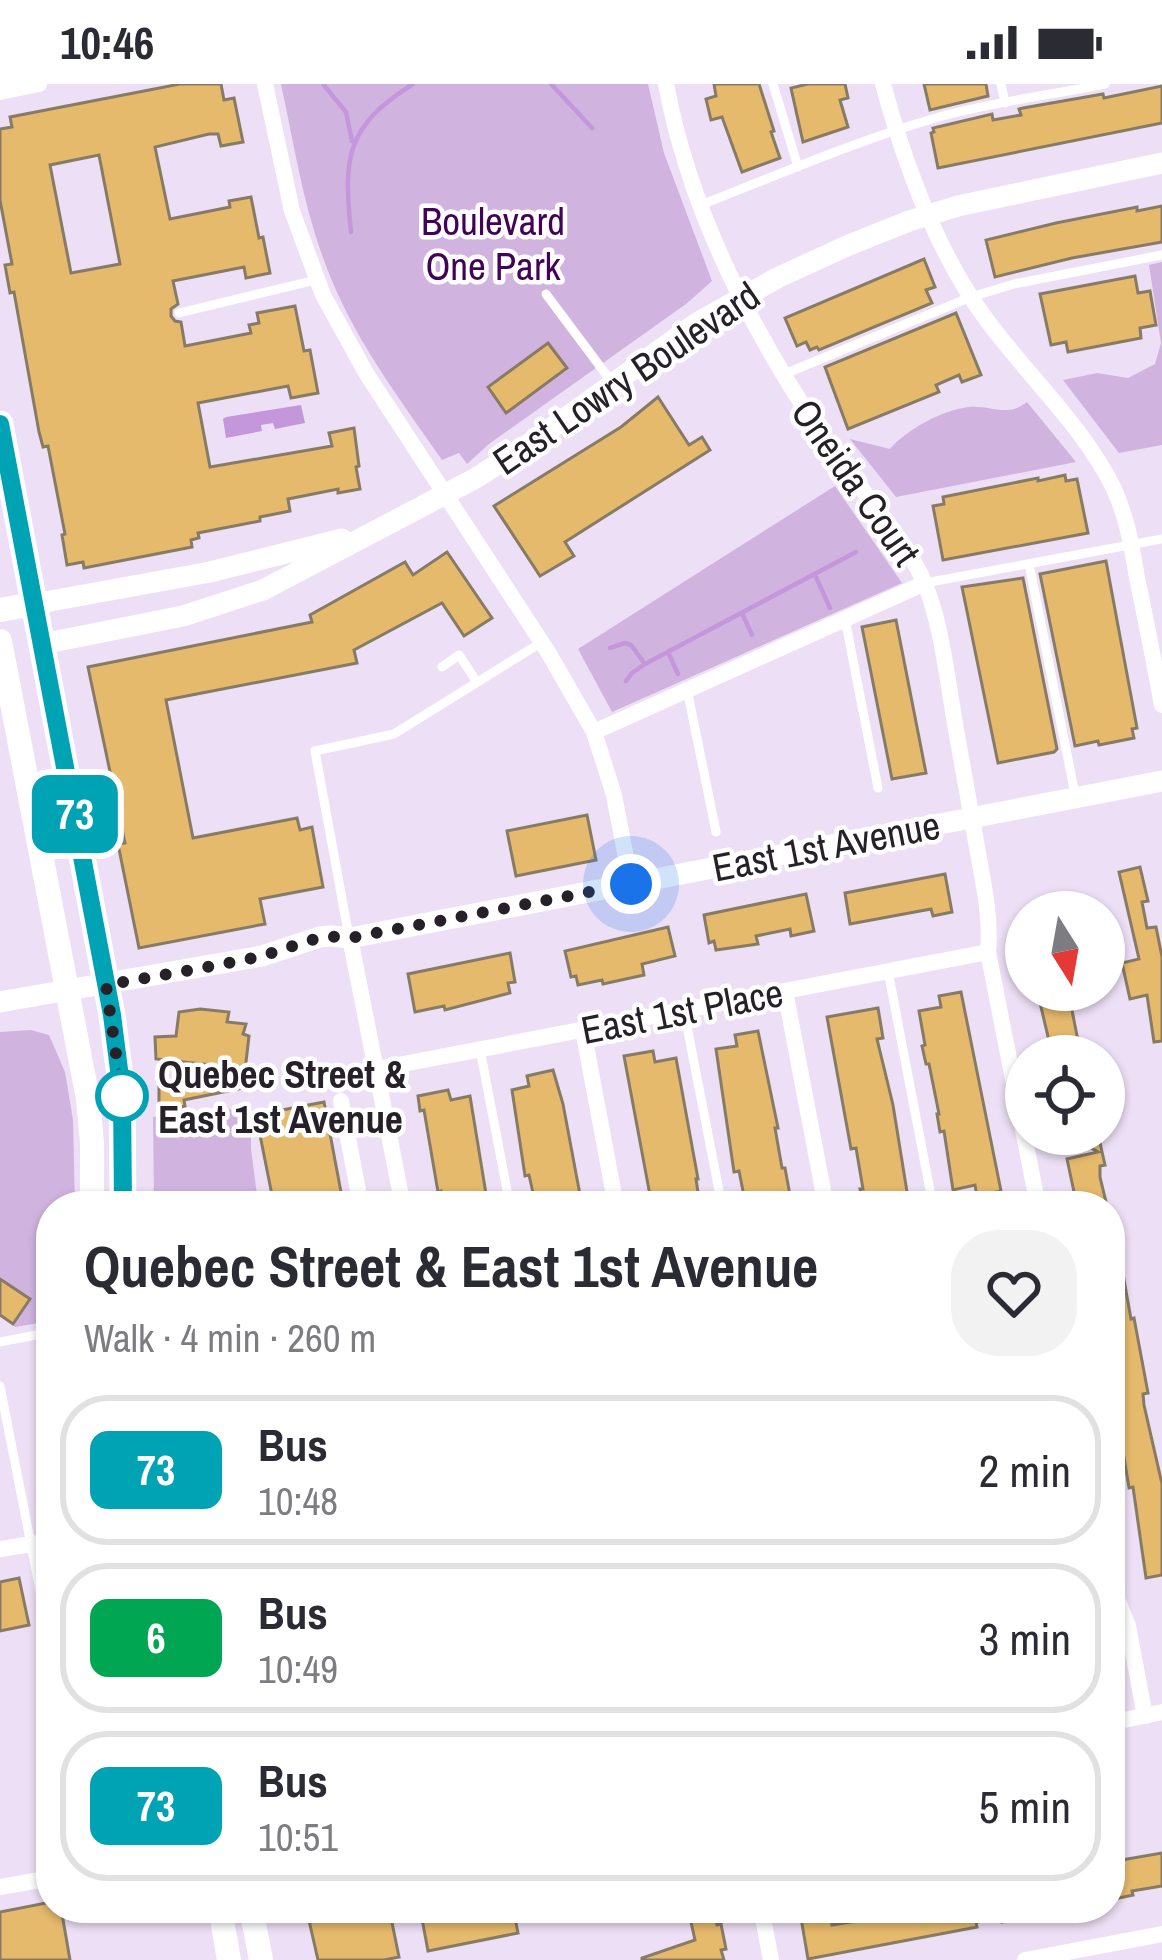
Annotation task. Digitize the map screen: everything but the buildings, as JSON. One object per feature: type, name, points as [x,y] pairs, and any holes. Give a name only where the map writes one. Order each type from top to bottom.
[{"type":"main road","points":[[0,424],[106,985],[122,1093],[123,1191]]},
{"type":"main road","name":"East Lowry Boulevard","points":[[0,610],[38,624]]},
{"type":"main road","name":"East Lowry Boulevard","points":[[1,644],[38,624]]},
{"type":"main road","points":[[1,644],[91,1122],[92,1191]]},
{"type":"main road","points":[[223,1923],[229,1960]]},
{"type":"main road","points":[[254,1923],[261,1960]]},
{"type":"street","points":[[0,92],[39,84]]},
{"type":"street","points":[[266,84],[292,211],[316,280],[358,360],[542,642],[594,732],[614,796],[631,884]]},
{"type":"street","name":"Oneida Court","points":[[666,84],[684,158],[740,298],[782,375],[925,583],[972,817],[990,920],[988,952],[1035,1191]]},
{"type":"street","points":[[883,84],[928,214],[971,297],[1094,455],[1116,494],[1131,545],[1162,705]]},
{"type":"street","name":"East Lowry Boulevard","points":[[38,624],[143,625],[263,590],[447,495],[535,440],[683,332],[821,257],[928,214],[1162,163]]},
{"type":"street","name":"East Lowry Boulevard","points":[[38,624],[231,567],[372,532]]},
{"type":"street","points":[[594,732],[925,583]]},
{"type":"street","name":"East 1st Avenue","points":[[0,1002],[262,956],[331,935],[350,938],[1162,781]]},
{"type":"street","points":[[350,938],[398,1191]]},
{"type":"street","name":"East 1st Place","points":[[376,1069],[988,952]]},
{"type":"street","points":[[785,991],[823,1191]]},
{"type":"street","points":[[583,1030],[613,1191]]},
{"type":"street","points":[[341,1101],[358,1191]]},
{"type":"street","points":[[0,1549],[36,1542]]},
{"type":"street","points":[[1125,1618],[1154,1714]]},
{"type":"street","points":[[0,1887],[36,1881]]},
{"type":"street","points":[[764,1923],[771,1960]]},
{"type":"street","points":[[1025,1960],[1162,1934]]},
{"type":"lane","points":[[773,84],[798,166]]},
{"type":"lane","points":[[1001,84],[1005,103]]},
{"type":"lane","points":[[701,205],[945,115],[1105,84]]},
{"type":"lane","points":[[782,375],[971,297],[1162,255]]},
{"type":"lane","points":[[179,313],[316,280]]},
{"type":"lane","points":[[546,293],[612,382]]},
{"type":"lane","points":[[925,583],[1162,539]]},
{"type":"lane","points":[[1030,564],[1076,798]]},
{"type":"lane","points":[[845,619],[878,788]]},
{"type":"lane","points":[[350,938],[314,751],[394,734],[542,642]]},
{"type":"lane","points":[[442,667],[459,655],[477,682]]},
{"type":"lane","points":[[687,689],[716,832]]},
{"type":"lane","points":[[888,971],[929,1191]]},
{"type":"lane","points":[[684,1010],[719,1191]]},
{"type":"lane","points":[[480,1049],[507,1191]]},
{"type":"lane","points":[[0,1342],[36,1335]]},
{"type":"lane","points":[[0,1386],[36,1569]]},
{"type":"green space","name":"Boulevard One Park","points":[[281,84],[648,84],[664,153],[712,281],[467,464],[459,453],[442,460],[377,365],[336,290],[311,219]]},
{"type":"green space","points":[[1162,262],[1162,445],[1119,453],[1063,380],[1097,373],[1128,378],[1155,364],[1161,343],[1149,265]]},
{"type":"green space","points":[[1027,402],[1076,462],[896,497],[850,439],[890,449],[916,428],[948,412],[969,407],[1013,409]]},
{"type":"green space","points":[[835,486],[902,583],[612,712],[578,649]]},
{"type":"green space","points":[[31,1030],[49,1035],[65,1072],[73,1120],[75,1191],[36,1191],[36,1324],[15,1327],[29,1299],[0,1279],[0,1032]]},
{"type":"green space","points":[[251,1107],[256,1191],[154,1191],[153,1117]]},
{"type":"shaded area","points":[[301,405],[305,423],[275,429],[273,423],[261,425],[262,431],[226,438],[226,417]]},
{"type":"waterway","points":[[323,84],[346,112],[352,141]]},
{"type":"waterway","points":[[351,232],[348,183],[354,146],[374,114],[413,84]]},
{"type":"waterway","points":[[551,84],[592,128]]},
{"type":"waterway","points":[[626,681],[645,664],[856,552]]},
{"type":"waterway","points":[[815,575],[830,608]]},
{"type":"waterway","points":[[742,613],[752,635]]},
{"type":"waterway","points":[[610,648],[631,645],[645,664]]},
{"type":"waterway","points":[[668,652],[678,674]]},
{"type":"bus line","name":"73","points":[[0,424],[112,1015],[122,1093],[123,1191]]},
{"type":"place","name":"Quebec Street & East 1st Avenue","points":[[122,1096]]},
{"type":"route","points":[[122,1096],[106,985],[262,956],[331,935],[350,938],[631,884]]}]
